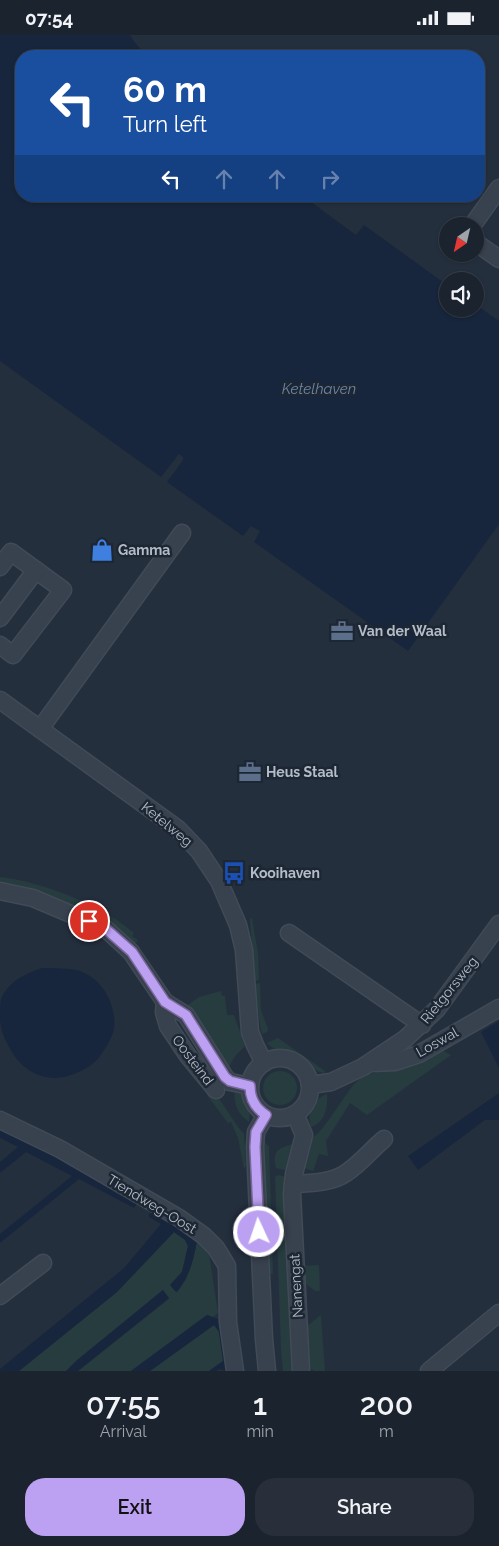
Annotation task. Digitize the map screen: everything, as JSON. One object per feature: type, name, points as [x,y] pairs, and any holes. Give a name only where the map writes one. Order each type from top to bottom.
[{"type":"street","points":[[478,217],[499,188]]},
{"type":"street","points":[[484,248],[499,259]]},
{"type":"street","points":[[40,729],[182,533]]},
{"type":"street","points":[[0,567],[11,552],[62,590],[13,655],[0,645]]},
{"type":"street","points":[[0,618],[36,571]]},
{"type":"street","name":"Ketelweg","points":[[0,700],[178,829],[199,851],[219,881],[238,925],[244,950],[250,1032],[254,1045],[264,1063]]},
{"type":"street","name":"Oosteind","points":[[0,891],[33,898],[106,929],[132,952],[165,1002],[186,1015],[225,1077],[230,1081],[250,1086]]},
{"type":"street","name":"Rietgorsweg","points":[[310,1085],[330,1082],[370,1063],[422,1025],[437,1009],[499,924]]},
{"type":"street","points":[[289,933],[422,1025]]},
{"type":"street","name":"Oosteind","points":[[165,1002],[164,1012],[168,1026],[188,1057],[216,1090]]},
{"type":"street","name":"Loswal","points":[[370,1063],[395,1062],[419,1054],[499,1008]]},
{"type":"street","points":[[280,1058],[293,1061],[301,1066],[306,1073],[310,1085],[309,1097],[300,1111],[281,1119],[266,1115],[257,1108],[251,1097],[250,1086],[254,1073],[264,1063],[272,1059],[280,1058]]},
{"type":"street","name":"Nanengat","points":[[295,1114],[304,1135],[294,1174],[292,1194],[301,1371]]},
{"type":"street","points":[[266,1115],[256,1132],[255,1147],[267,1371]]},
{"type":"street","name":"Tiendweg-Oost","points":[[0,1120],[60,1149],[179,1218],[204,1236],[216,1248],[227,1266],[228,1322],[235,1371]]},
{"type":"street","points":[[293,1183],[313,1183],[333,1179],[345,1174],[384,1139]]},
{"type":"street","points":[[1,1294],[43,1263]]},
{"type":"street","points":[[429,1371],[499,1313]]},
{"type":"green space","points":[[0,877],[42,886],[84,902],[116,919],[134,933],[132,936],[138,940],[130,952],[122,941],[0,889]]},
{"type":"green space","points":[[252,918],[258,953],[259,980],[254,981],[250,919]]},
{"type":"green space","points":[[260,983],[261,1010],[268,1029],[267,1032],[262,1034],[254,984]]},
{"type":"green space","points":[[221,991],[222,996],[225,996],[227,1015],[234,1015],[245,1046],[235,1056],[228,1069],[185,1007],[199,997]]},
{"type":"green space","points":[[278,1038],[325,1071],[325,1073],[313,1069],[301,1058],[277,1050],[267,1043]]},
{"type":"green space","points":[[442,1050],[451,1055],[367,1115],[350,1103],[326,1141],[328,1156],[319,1154],[313,1171],[303,1168],[313,1137],[322,1129],[359,1079]]},
{"type":"green space","points":[[280,1071],[287,1072],[292,1076],[296,1081],[296,1095],[292,1100],[287,1104],[280,1105],[273,1104],[268,1100],[264,1095],[263,1088],[264,1081],[268,1076],[273,1072]]},
{"type":"green space","points":[[235,1090],[243,1095],[247,1103],[249,1122],[237,1109]]},
{"type":"green space","points":[[214,1091],[244,1134],[246,1166],[244,1169],[238,1138],[231,1122],[228,1123],[207,1095]]},
{"type":"green space","points":[[327,1094],[325,1114],[320,1122],[311,1127],[309,1117],[312,1107],[318,1099]]},
{"type":"green space","points":[[264,1141],[269,1147],[273,1275],[267,1271]]},
{"type":"green space","points":[[292,1144],[288,1167],[285,1170],[276,1168],[275,1154],[277,1151]]},
{"type":"green space","points":[[278,1175],[286,1177],[294,1371],[283,1371],[281,1349],[275,1177]]},
{"type":"green space","points":[[174,1232],[185,1240],[188,1246],[182,1272],[170,1285],[185,1281],[193,1260],[197,1241],[195,1239],[208,1247],[218,1313],[213,1317],[207,1315],[131,1371],[78,1371],[169,1299],[163,1290],[66,1371],[19,1371],[117,1292]]},
{"type":"green space","points":[[318,1265],[320,1291],[315,1291],[302,1281],[300,1266]]},
{"type":"green space","points":[[321,1315],[325,1371],[315,1371],[305,1367],[303,1329]]},
{"type":"green space","points":[[214,1325],[219,1331],[223,1361],[209,1371],[150,1371]]},
{"type":"water","name":"Ketelhaven","points":[[0,35],[130,35],[138,47],[142,50],[15,50],[15,202],[311,202],[356,235],[364,225],[439,279],[439,317],[484,317],[484,310],[499,321],[499,524],[408,651],[254,542],[260,531],[251,526],[243,536],[167,482],[183,460],[183,457],[179,454],[161,477],[0,361]]},
{"type":"water","points":[[42,968],[71,969],[88,975],[107,994],[113,1011],[114,1029],[109,1042],[100,1056],[95,1062],[79,1072],[58,1078],[38,1075],[22,1064],[7,1044],[0,1018],[1,999],[8,987],[18,979]]},
{"type":"water","points":[[499,1021],[499,1068],[481,1032]]},
{"type":"water","points":[[499,1093],[499,1120],[485,1120],[418,1170],[408,1156]]},
{"type":"water","points":[[0,1128],[5,1132],[22,1135],[139,1200],[134,1208],[79,1179],[0,1243],[0,1234],[72,1176],[26,1152],[0,1173],[0,1162],[18,1147],[0,1138]]},
{"type":"water","points":[[153,1210],[166,1217],[171,1224],[181,1227],[197,1241],[188,1274],[177,1292],[170,1285],[182,1272],[188,1246],[185,1240],[174,1232],[117,1292],[19,1371],[0,1371],[0,1369],[124,1268],[161,1224],[149,1217]]},
{"type":"water","points":[[163,1290],[169,1298],[78,1371],[66,1371],[76,1361]]},
{"type":"water","points":[[207,1315],[220,1320],[228,1371],[219,1369],[209,1371],[223,1361],[219,1332],[214,1325],[150,1371],[131,1371]]},
{"type":"place","name":"Gamma","points":[[102,550]]},
{"type":"place","name":"Van der Waal","points":[[342,631]]},
{"type":"place","name":"Heus Staal","points":[[250,772]]},
{"type":"place","name":"Kooihaven","points":[[234,873]]},
{"type":"route","points":[[89,921],[106,929],[132,952],[165,1002],[186,1015],[225,1077],[230,1081],[250,1086],[251,1097],[254,1103],[266,1115],[256,1132],[255,1147],[259,1232]]}]
